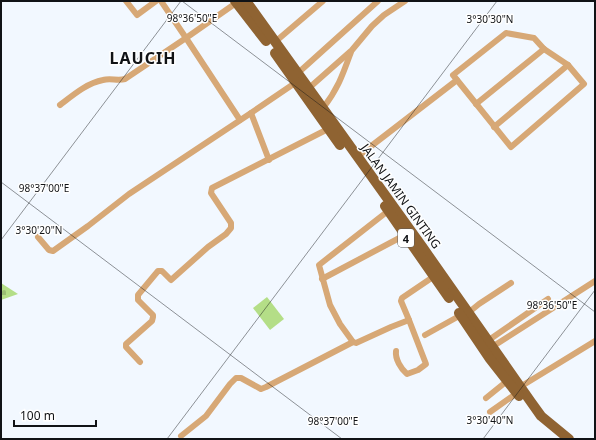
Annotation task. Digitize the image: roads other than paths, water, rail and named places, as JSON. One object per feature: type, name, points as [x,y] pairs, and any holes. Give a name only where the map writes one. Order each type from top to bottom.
[{"type":"highway","name":"JALAN JAMIN GINTING","points":[[239,2],[275,42],[328,129],[388,211],[433,277],[487,344],[534,417],[558,439]]},
{"type":"highway","name":"JALAN JAMIN GINTING","points":[[239,2],[277,55],[297,78],[309,88],[357,157],[424,248],[464,314]]},
{"type":"highway","name":"JALAN JAMIN GINTING","points":[[487,344],[490,359],[507,381],[518,390],[541,416],[569,439]]},
{"type":"street","points":[[126,1],[137,15],[156,1]]},
{"type":"street","points":[[161,1],[240,120]]},
{"type":"street","points":[[275,42],[323,1]]},
{"type":"street","points":[[38,237],[49,250],[53,251],[129,194],[251,113],[297,78],[378,1]]},
{"type":"street","points":[[309,88],[352,50],[372,26],[384,15],[405,1]]},
{"type":"street","points":[[60,105],[81,89],[96,82],[106,79],[125,79],[239,2]]},
{"type":"street","points":[[506,32],[534,38],[544,49],[568,65],[584,84],[511,147],[453,75],[506,32]]},
{"type":"street","points":[[476,104],[544,49]]},
{"type":"street","points":[[323,108],[334,94],[340,83],[352,50]]},
{"type":"street","points":[[494,127],[568,65]]},
{"type":"street","points":[[357,157],[457,80]]},
{"type":"street","points":[[251,113],[269,160]]},
{"type":"street","points":[[140,362],[126,347],[126,344],[152,321],[153,315],[138,300],[138,295],[158,271],[162,271],[171,280],[208,247],[230,230],[231,223],[211,193],[212,188],[328,129]]},
{"type":"street","points":[[353,342],[340,324],[330,305],[318,265],[388,211]]},
{"type":"street","points":[[322,279],[405,236]]},
{"type":"street","points":[[396,351],[395,355],[397,360],[407,374],[414,372],[426,364],[401,301],[402,298],[433,277]]},
{"type":"street","points":[[487,344],[595,281]]},
{"type":"street","points":[[425,335],[464,314],[511,283]]},
{"type":"street","points":[[487,344],[548,298]]},
{"type":"street","points":[[181,436],[206,416],[236,378],[241,378],[260,389],[266,387],[353,342],[356,344],[409,320]]},
{"type":"street","points":[[490,412],[518,390],[595,341]]},
{"type":"street","points":[[486,398],[507,381]]},
{"type":"district","name":"LAUCIH","points":[[143,58]]}]
